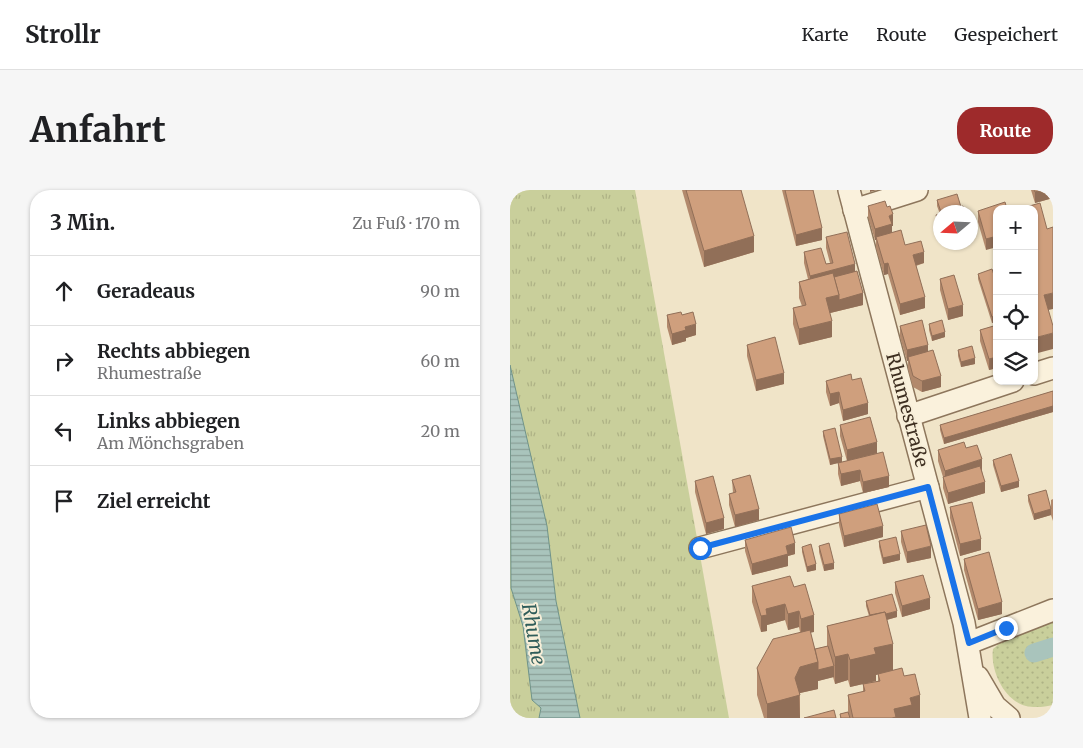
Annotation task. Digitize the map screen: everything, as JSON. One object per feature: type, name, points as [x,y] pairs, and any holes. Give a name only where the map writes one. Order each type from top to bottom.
[{"type":"street","points":[[851,200],[917,190]]},
{"type":"street","name":"Rhumestraße","points":[[851,200],[969,643],[980,718]]},
{"type":"street","points":[[1038,373],[1053,368]]},
{"type":"street","points":[[908,416],[1001,385]]},
{"type":"street","points":[[700,548],[928,487]]},
{"type":"street","points":[[969,643],[1053,610]]},
{"type":"street","points":[[973,667],[995,706],[1009,718]]},
{"type":"green space","points":[[510,190],[635,190],[729,718],[510,718]]},
{"type":"green space","points":[[1053,620],[1053,705],[1040,707],[1026,706],[1018,703],[1011,697],[1000,683],[994,666],[993,649],[1007,637]]},
{"type":"water","name":"Rhume","points":[[510,365],[547,526],[556,601],[580,718],[539,718],[541,708],[532,700],[523,626],[511,588]]},
{"type":"building","points":[[686,190],[741,190],[754,236],[704,251]]},
{"type":"building","points":[[785,190],[813,190],[822,228],[796,235]]},
{"type":"building","points":[[957,194],[960,205],[939,205],[937,200]]},
{"type":"building","points":[[885,201],[887,207],[890,206],[893,214],[889,216],[892,224],[875,229],[868,206]]},
{"type":"building","points":[[1040,203],[1047,229],[1053,227],[1053,293],[1044,295],[1053,326],[1053,333],[1038,337],[1038,205],[1033,205]]},
{"type":"building","points":[[993,206],[993,237],[986,239],[978,211]]},
{"type":"building","points":[[901,230],[905,245],[921,241],[924,252],[913,255],[925,297],[900,304],[888,263],[884,264],[876,237]]},
{"type":"building","points":[[847,232],[855,264],[810,276],[804,252],[821,248],[826,264],[833,263],[826,237]]},
{"type":"building","points":[[992,269],[993,272],[992,317],[978,274]]},
{"type":"building","points":[[857,271],[863,293],[839,300],[834,277]]},
{"type":"building","points":[[833,273],[839,295],[826,298],[832,321],[799,329],[793,308],[806,305],[799,282]]},
{"type":"building","points":[[954,275],[963,305],[948,309],[940,279]]},
{"type":"building","points":[[681,312],[682,315],[693,312],[696,324],[685,327],[686,330],[672,334],[667,315]]},
{"type":"building","points":[[922,320],[928,345],[907,350],[900,326]]},
{"type":"building","points":[[942,320],[945,332],[932,336],[929,324]]},
{"type":"building","points":[[993,326],[993,358],[989,359],[980,330]]},
{"type":"building","points":[[775,337],[784,373],[756,380],[747,345]]},
{"type":"building","points":[[972,346],[975,358],[961,362],[958,350]]},
{"type":"building","points":[[933,350],[941,376],[922,381],[913,376],[908,357]]},
{"type":"building","points":[[851,374],[852,380],[861,378],[868,403],[843,410],[839,392],[830,394],[826,381]]},
{"type":"building","points":[[1053,391],[1053,406],[944,438],[940,425]]},
{"type":"building","points":[[870,417],[877,442],[847,450],[840,425]]},
{"type":"building","points":[[835,428],[842,457],[830,459],[823,431]]},
{"type":"building","points":[[964,442],[966,448],[977,445],[982,459],[945,471],[938,450]]},
{"type":"building","points":[[883,452],[889,476],[863,482],[860,470],[841,474],[838,463]]},
{"type":"building","points":[[1011,454],[1019,481],[1001,486],[993,460]]},
{"type":"building","points":[[980,466],[985,482],[948,493],[943,477]]},
{"type":"building","points":[[750,475],[759,509],[735,515],[729,494],[736,492],[732,480]]},
{"type":"building","points":[[713,476],[724,518],[706,523],[695,481]]},
{"type":"building","points":[[1046,490],[1051,509],[1034,514],[1028,495]]},
{"type":"building","points":[[972,502],[981,539],[960,544],[950,507]]},
{"type":"building","points":[[877,504],[883,526],[844,536],[839,514]]},
{"type":"building","points":[[926,525],[931,546],[907,552],[901,531]]},
{"type":"building","points":[[791,527],[795,543],[786,546],[788,554],[752,564],[745,540]]},
{"type":"building","points":[[896,537],[900,554],[883,558],[879,541]]},
{"type":"building","points":[[829,543],[834,563],[824,565],[819,546]]},
{"type":"building","points":[[811,544],[816,564],[807,567],[802,547]]},
{"type":"building","points":[[989,552],[1002,602],[978,609],[964,559]]},
{"type":"building","points":[[923,575],[930,598],[902,606],[895,582]]},
{"type":"building","points":[[790,576],[794,587],[805,584],[814,615],[801,619],[799,611],[788,614],[785,604],[766,609],[767,615],[761,616],[752,586]]},
{"type":"building","points":[[892,594],[897,611],[870,615],[866,601]]},
{"type":"building","points":[[885,612],[893,644],[874,648],[876,654],[850,660],[848,654],[835,657],[827,626]]},
{"type":"building","points":[[810,630],[818,662],[800,667],[795,678],[800,695],[767,704],[757,668],[773,639]]},
{"type":"building","points":[[828,646],[834,666],[818,670],[815,649]]},
{"type":"building","points":[[902,668],[904,676],[915,674],[920,695],[910,698],[912,705],[894,709],[896,717],[892,718],[853,718],[848,695],[865,691],[863,684],[880,681],[878,674]]},
{"type":"building","points":[[834,710],[836,718],[804,718]]},
{"type":"building","points":[[848,712],[850,718],[841,718],[840,714]]},
{"type":"waterway","points":[[1034,653],[1053,647]]},
{"type":"route","points":[[700,548],[928,487],[969,643],[1006,628]]}]
